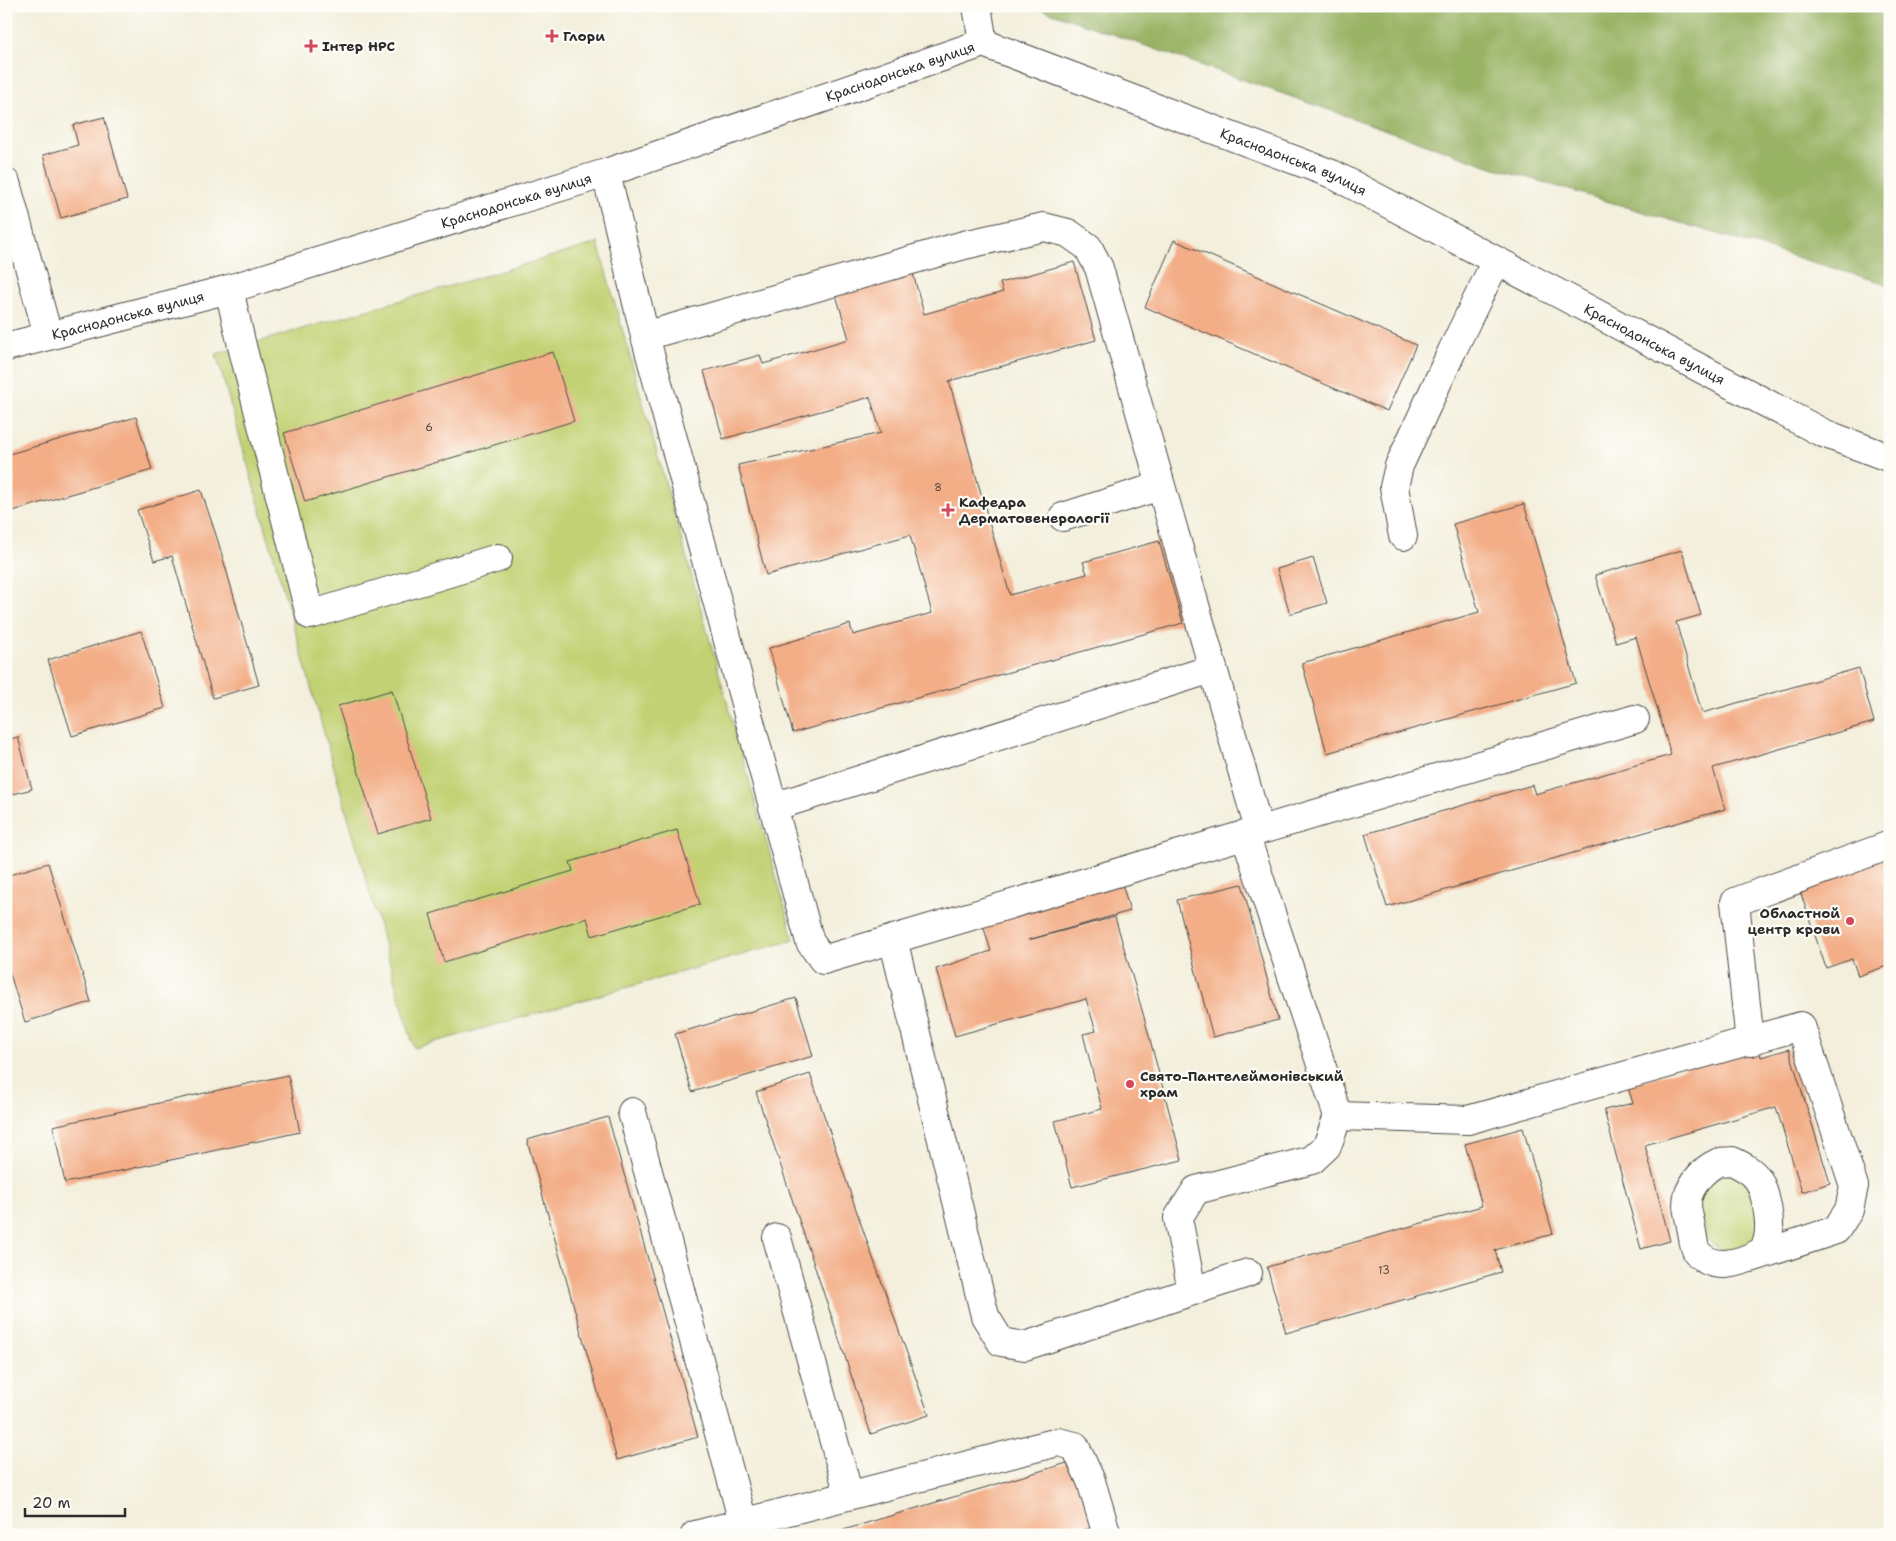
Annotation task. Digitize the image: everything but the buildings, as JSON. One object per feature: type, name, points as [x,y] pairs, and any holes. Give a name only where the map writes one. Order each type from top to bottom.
[{"type":"street","points":[[977,6],[984,43]]},
{"type":"street","name":"Краснодонська вулиця","points":[[8,339],[48,335],[229,289],[606,174],[984,43],[1332,174],[1822,434],[1890,458]]},
{"type":"street","points":[[606,174],[645,336],[810,942],[823,960],[1636,719]]},
{"type":"street","points":[[6,183],[48,335]]},
{"type":"street","points":[[645,336],[964,245],[1044,227],[1068,233],[1088,247],[1099,268],[1212,669],[1252,832],[1338,1116],[1327,1146],[1312,1160],[1196,1190],[1178,1218],[1192,1291]]},
{"type":"street","points":[[1403,536],[1394,487],[1400,466],[1452,351],[1496,261]]},
{"type":"street","points":[[229,289],[310,615],[498,558]]},
{"type":"street","points":[[1063,517],[1160,486]]},
{"type":"street","points":[[773,807],[1212,669]]},
{"type":"street","points":[[1750,1042],[1736,902],[1890,845]]},
{"type":"street","points":[[892,939],[984,1316],[1001,1342],[1025,1346],[1248,1273]]},
{"type":"street","points":[[1338,1116],[1468,1120],[1750,1042],[1801,1026],[1854,1186],[1849,1210],[1836,1230],[1751,1258]]},
{"type":"street","points":[[632,1112],[743,1522]]},
{"type":"street","points":[[777,1238],[849,1495]]},
{"type":"street","points":[[695,1535],[1058,1442],[1075,1446],[1091,1481],[1108,1535]]},
{"type":"green space","points":[[1032,6],[1890,6],[1890,285],[1495,168]]},
{"type":"green space","points":[[598,243],[794,940],[414,1048],[216,354]]},
{"type":"green space","points":[[1726,1172],[1748,1182],[1761,1221],[1754,1239],[1747,1244],[1724,1250],[1714,1246],[1706,1238],[1698,1210],[1702,1185]]},
{"type":"place","name":"Глори","points":[[552,36]]},
{"type":"place","name":"Інтер НРС","points":[[311,46]]},
{"type":"place","name":"Кафедра Дерматовенерології","points":[[948,510]]},
{"type":"place","name":"Областной центр крови","points":[[1850,921]]},
{"type":"place","name":"Свято-Пантелеймонівський храм","points":[[1130,1084]]}]
